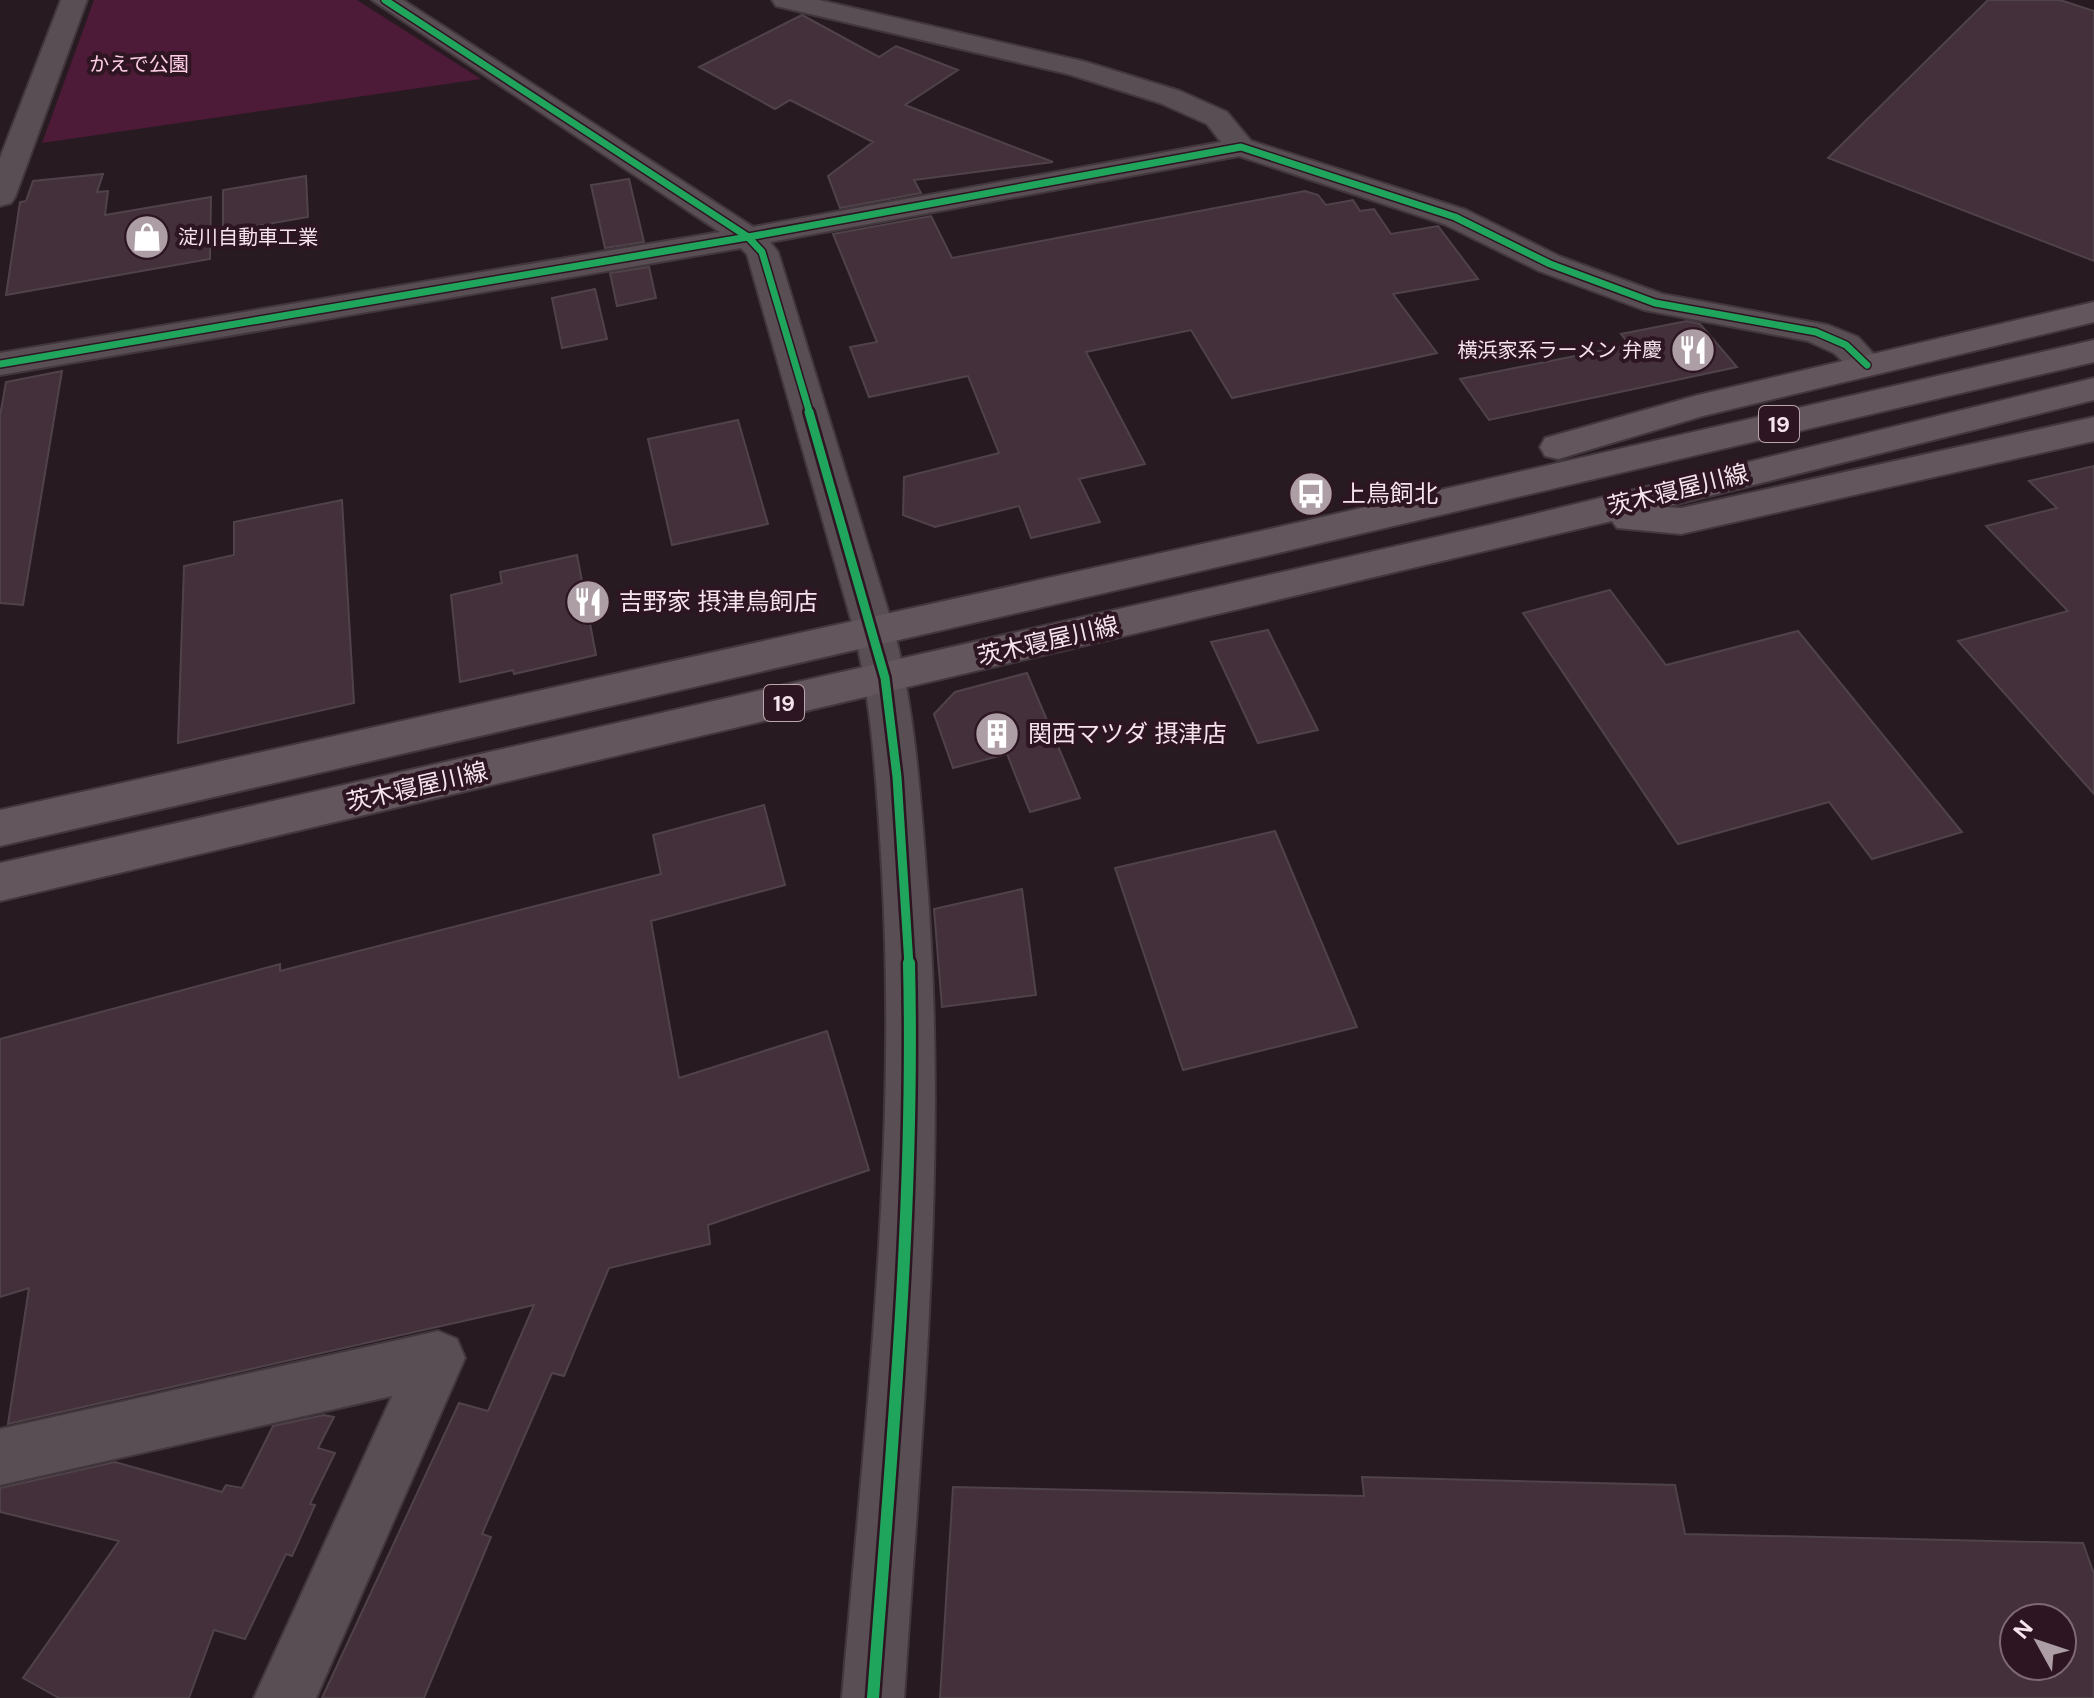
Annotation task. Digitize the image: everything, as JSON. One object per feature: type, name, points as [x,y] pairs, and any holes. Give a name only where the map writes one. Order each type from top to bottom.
[{"type":"main road","points":[[1464,497],[1495,465],[1698,406],[2094,312]]},
{"type":"main road","name":"茨木寝屋川線","points":[[0,828],[1464,497],[2094,351]]},
{"type":"main road","name":"茨木寝屋川線","points":[[0,882],[887,679],[2094,389]]},
{"type":"main road","points":[[1566,517],[1681,521],[2094,429]]},
{"type":"street","points":[[0,197],[74,0]]},
{"type":"street","points":[[385,0],[748,237],[762,252],[874,630],[887,679],[910,921],[908,1183],[873,1698]]},
{"type":"street","points":[[785,0],[1076,68],[1170,97],[1217,118],[1241,147]]},
{"type":"street","points":[[0,364],[748,237],[1241,147],[1455,217],[1550,264],[1643,299],[1816,332],[1846,345],[1867,365]]},
{"type":"street","points":[[0,1457],[438,1358],[285,1698]]},
{"type":"green space","name":"かえで公園","points":[[94,0],[357,0],[481,79],[42,143]]},
{"type":"building","points":[[1988,0],[2060,0],[2094,11],[2094,261],[1828,158]]},
{"type":"building","points":[[802,15],[879,57],[896,46],[958,70],[905,105],[1053,162],[914,180],[921,193],[840,208],[828,176],[873,142],[790,100],[775,109],[699,67]]},
{"type":"building","points":[[103,174],[97,192],[108,191],[105,215],[211,197],[210,259],[6,295],[20,202],[26,201],[33,181]]},
{"type":"building","points":[[306,176],[308,217],[223,232],[223,190]]},
{"type":"building","points":[[629,179],[644,242],[605,248],[591,185]]},
{"type":"building","points":[[1305,191],[1318,195],[1326,205],[1353,200],[1360,211],[1374,209],[1391,234],[1438,226],[1478,279],[1393,294],[1437,353],[1232,398],[1191,330],[1086,352],[1145,464],[1079,479],[1100,522],[1031,538],[1019,506],[935,527],[903,515],[904,477],[999,453],[968,376],[869,397],[850,347],[877,342],[833,234],[931,216],[952,258]]},
{"type":"building","points":[[649,267],[656,298],[617,306],[610,273]]},
{"type":"building","points":[[595,289],[607,339],[562,348],[552,298]]},
{"type":"building","points":[[1687,321],[1700,324],[1737,367],[1489,420],[1460,379],[1630,345],[1621,334]]},
{"type":"building","points":[[62,371],[23,605],[0,603],[0,416],[6,382]]},
{"type":"building","points":[[738,420],[768,524],[672,545],[648,439]]},
{"type":"building","points":[[2094,466],[2094,794],[1958,641],[2068,611],[1986,526],[2057,508],[2029,481]]},
{"type":"building","points":[[342,500],[354,703],[178,743],[184,566],[234,555],[234,522]]},
{"type":"building","points":[[577,555],[596,655],[514,674],[513,670],[460,682],[451,595],[502,583],[500,572]]},
{"type":"building","points":[[1610,590],[1666,665],[1798,631],[1962,832],[1872,859],[1829,802],[1678,844],[1523,613]]},
{"type":"building","points":[[1268,630],[1318,730],[1258,743],[1211,642]]},
{"type":"building","name":"関西マツダ 摂津店","points":[[1027,673],[1080,798],[1030,812],[1007,754],[953,768],[934,714],[955,692]]},
{"type":"building","points":[[764,805],[785,885],[651,921],[679,1078],[827,1031],[869,1170],[708,1225],[710,1244],[609,1268],[564,1376],[552,1373],[482,1534],[491,1537],[424,1698],[322,1698],[459,1403],[488,1411],[534,1305],[8,1424],[29,1288],[0,1297],[0,1039],[280,964],[280,971],[661,874],[653,835]]},
{"type":"building","points":[[1275,831],[1357,1027],[1183,1070],[1115,868]]},
{"type":"building","points":[[1022,889],[1036,995],[942,1007],[934,909]]},
{"type":"building","points":[[324,1415],[334,1417],[318,1448],[335,1453],[310,1504],[315,1505],[292,1556],[286,1554],[245,1639],[214,1630],[189,1698],[59,1698],[23,1678],[119,1541],[0,1512],[0,1488],[115,1462],[222,1492],[226,1485],[242,1488],[273,1426]]},
{"type":"building","points":[[1362,1477],[1675,1485],[1685,1534],[2083,1543],[2094,1574],[2094,1698],[940,1698],[953,1487],[1364,1496]]},
{"type":"cycle path","points":[[385,0],[748,237],[762,252],[874,630],[885,678],[895,752],[909,936],[911,1044],[905,1262],[873,1698]]},
{"type":"cycle path","points":[[0,364],[748,237],[1241,147],[1455,217],[1550,264],[1655,303],[1816,332],[1846,345],[1867,365]]},
{"type":"place","name":"淀川自動車工業","points":[[147,237]]},
{"type":"place","name":"横浜家系ラーメン 弁慶","points":[[1693,350]]},
{"type":"place","name":"上鳥飼北","points":[[1311,494]]},
{"type":"place","name":"吉野家 摂津鳥飼店","points":[[588,602]]},
{"type":"place","name":"関西マツダ 摂津店","points":[[997,734]]}]
